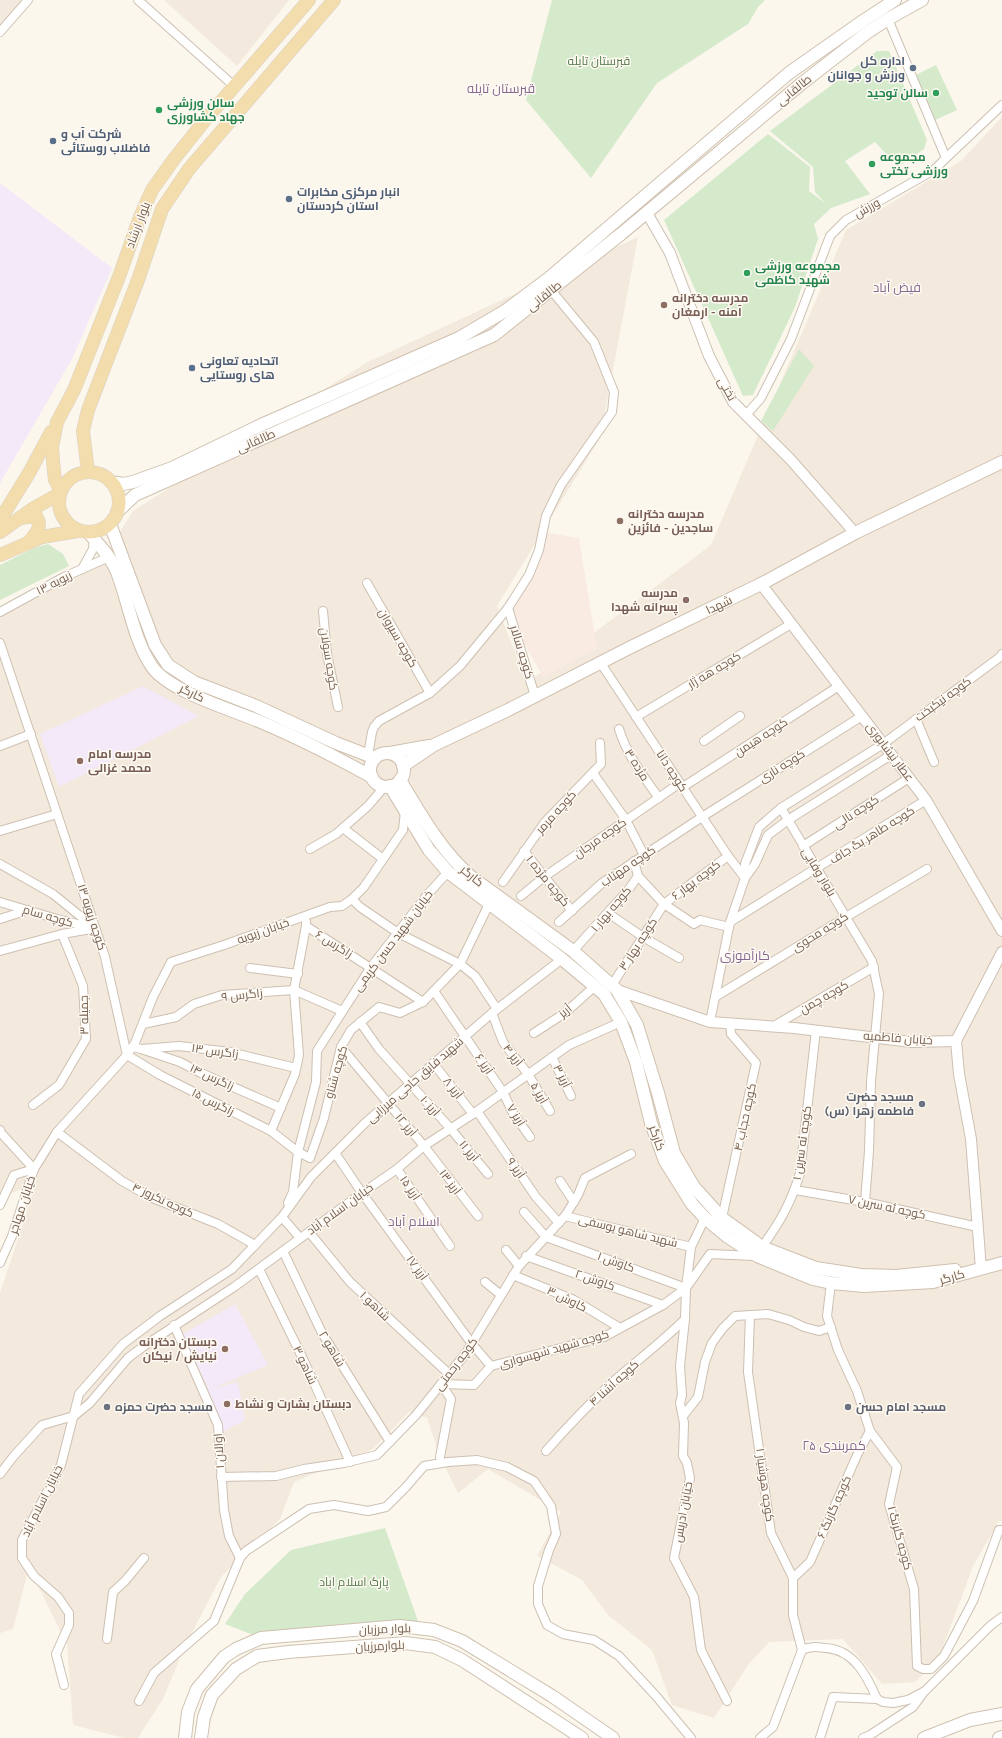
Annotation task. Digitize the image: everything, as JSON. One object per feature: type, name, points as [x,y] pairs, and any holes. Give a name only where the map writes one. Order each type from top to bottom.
[{"type":"main road","name":"بلوار ارشاد","points":[[88,472],[83,431],[93,396],[138,280],[162,209],[189,169],[334,0]]},
{"type":"main road","name":"طالقانی","points":[[118,512],[135,495],[236,443],[459,338],[505,311],[549,278],[789,73],[882,8],[896,0]]},
{"type":"main road","name":"طالقانی","points":[[111,482],[123,484],[172,468],[236,443],[494,335],[647,213],[801,84],[888,19],[922,0]]},
{"type":"main road","name":"بلوار ارشاد","points":[[60,492],[55,480],[52,461],[52,447],[57,422],[74,390],[120,274],[140,217],[152,190],[174,159],[234,86],[306,3]]},
{"type":"main road","points":[[306,3],[317,19]]},
{"type":"main road","points":[[882,8],[888,19]]},
{"type":"main road","points":[[637,204],[647,213]]},
{"type":"main road","points":[[74,390],[93,396]]},
{"type":"main road","points":[[0,520],[29,473],[57,422]]},
{"type":"main road","name":"شهدا","points":[[434,745],[761,584],[855,533],[1002,462]]},
{"type":"main road","points":[[0,555],[42,537],[87,534],[100,530],[110,524],[118,512],[118,496],[111,482],[101,474],[88,472],[72,477],[65,483],[60,492],[58,505],[62,516],[68,525],[87,534]]},
{"type":"main road","points":[[0,532],[60,492]]},
{"type":"main road","points":[[20,518],[32,515],[36,516],[39,521],[37,532],[28,542]]},
{"type":"main road","name":"کارگر","points":[[110,524],[155,645],[168,665],[194,682],[256,706],[336,744],[372,757]]},
{"type":"main road","name":"کارگر","points":[[87,534],[109,557],[117,571],[144,654],[154,670],[164,679],[201,698],[262,722],[340,758],[372,777]]},
{"type":"main road","points":[[390,753],[400,759],[403,766],[403,774],[392,784],[377,783],[372,777],[370,769],[372,757],[382,754],[434,745]]},
{"type":"main road","points":[[403,766],[434,745]]},
{"type":"main road","name":"کارگر","points":[[392,784],[405,811],[429,850],[448,872],[562,959],[604,994],[621,1022],[636,1062],[657,1141],[665,1161],[678,1184],[705,1218],[728,1237],[813,1279],[832,1283],[864,1286],[933,1282],[976,1271]]},
{"type":"main road","name":"کارگر","points":[[392,784],[455,863],[470,876],[573,951],[614,988],[637,1025],[674,1153],[694,1187],[722,1218],[759,1252],[816,1268],[861,1275],[896,1276],[956,1270],[976,1271]]},
{"type":"main road","points":[[562,959],[573,951]]},
{"type":"main road","points":[[976,1271],[1002,1263]]},
{"type":"main road","name":"بلوار مرزبان","points":[[185,1738],[188,1712],[197,1689],[224,1657],[236,1649],[261,1638],[400,1626],[434,1630],[462,1641],[552,1696],[613,1738]]},
{"type":"main road","name":"بلوارمرزبان","points":[[201,1738],[204,1717],[212,1696],[236,1669],[257,1656],[288,1652],[406,1643],[435,1647],[462,1660],[582,1738]]},
{"type":"main road","points":[[924,1738],[970,1720],[1002,1714]]},
{"type":"street","points":[[0,32],[28,0]]},
{"type":"street","points":[[138,0],[234,86]]},
{"type":"street","points":[[888,19],[946,158]]},
{"type":"street","name":"ورزش","points":[[746,415],[761,398],[791,339],[830,236],[846,220],[934,170],[1002,105]]},
{"type":"street","name":"تختی","points":[[647,213],[670,254],[709,356],[733,402],[790,460],[855,533]]},
{"type":"street","points":[[372,757],[374,727],[379,721],[430,693],[460,666],[508,608],[528,575],[539,550],[546,516],[561,485],[612,412],[614,392],[594,342],[551,290]]},
{"type":"street","points":[[81,570],[93,549],[87,534]]},
{"type":"street","name":"زیویه ۱۳","points":[[0,612],[109,557]]},
{"type":"street","name":"کوچه سیروان","points":[[367,584],[430,693]]},
{"type":"street","name":"عطار نیشابوری","points":[[761,584],[926,800],[1002,931]]},
{"type":"street","name":"کوچه سالار","points":[[508,608],[535,696]]},
{"type":"street","name":"کوچه سولان","points":[[323,611],[327,654],[338,706]]},
{"type":"street","name":"کوچه هه ژار","points":[[636,717],[791,624]]},
{"type":"street","name":"کوچه زیویه ۱۳","points":[[0,643],[105,957],[127,1055]]},
{"type":"street","name":"کوچه نیکبخت","points":[[883,744],[1002,654]]},
{"type":"street","name":"کوچه دانا","points":[[600,662],[728,856],[745,878]]},
{"type":"street","name":"کوچه هیمن","points":[[681,785],[839,686]]},
{"type":"street","points":[[704,741],[740,716]]},
{"type":"street","name":"کوچه ناری","points":[[702,817],[862,716]]},
{"type":"street","points":[[916,719],[934,762]]},
{"type":"street","name":"مژده ۳","points":[[620,729],[624,744],[636,766],[659,798]]},
{"type":"street","points":[[0,746],[30,734]]},
{"type":"street","name":"کوچه مرمر","points":[[503,882],[544,822],[601,764],[600,743]]},
{"type":"street","points":[[710,1022],[730,925],[745,878],[745,864],[759,827],[781,808],[883,744]]},
{"type":"street","points":[[745,878],[755,864],[768,835],[788,820],[892,755]]},
{"type":"street","points":[[593,773],[626,820],[644,855]]},
{"type":"street","name":"کوچه نالی","points":[[803,846],[909,778]]},
{"type":"street","points":[[310,849],[336,834],[392,784]]},
{"type":"street","name":"کوچه مرجان","points":[[521,896],[544,877],[626,820],[681,785]]},
{"type":"street","name":"کوچه طاهر بگ جاف","points":[[730,925],[926,800]]},
{"type":"street","name":"بلوار وفایی","points":[[781,808],[874,967],[879,994],[871,1081],[869,1151],[865,1202]]},
{"type":"street","name":"خیابان زیویه","points":[[127,1055],[133,1047],[153,997],[171,962],[224,945],[330,907],[342,906],[352,899],[364,887],[403,830],[405,811]]},
{"type":"street","points":[[0,831],[57,814]]},
{"type":"street","name":"کوچه مهتاب","points":[[559,922],[602,883],[702,817]]},
{"type":"street","points":[[343,828],[383,859]]},
{"type":"street","name":"کوچه مژده ۱","points":[[524,851],[572,911]]},
{"type":"street","name":"کوچه بهار ۶","points":[[664,904],[728,856]]},
{"type":"street","name":"کوچه بهار ۱","points":[[573,951],[629,889],[638,876],[634,861]]},
{"type":"street","points":[[0,864],[53,894],[95,928]]},
{"type":"street","name":"کوچه محوی","points":[[715,997],[927,869]]},
{"type":"street","name":"خیابان شهید حسن کریمی","points":[[282,1217],[293,1192],[298,1152],[316,1082],[317,1052],[371,967],[427,895],[448,872]]},
{"type":"street","points":[[638,876],[664,904],[694,924],[700,920],[730,925]]},
{"type":"street","name":"آریز ۴","points":[[352,899],[360,907],[398,933],[460,964],[476,976],[495,1011],[503,1042],[528,1074]]},
{"type":"street","name":"کوچه سام","points":[[0,902],[95,928]]},
{"type":"street","name":"کوچه شتاو","points":[[298,1152],[310,1158],[324,1118],[342,1047],[351,1030],[378,1007],[400,1013],[423,1002],[460,964],[489,904]]},
{"type":"street","name":"کوچه بهار ۳","points":[[614,988],[664,904]]},
{"type":"street","points":[[0,919],[28,910]]},
{"type":"street","points":[[608,913],[643,937],[679,958]]},
{"type":"street","name":"زاگرس ۶","points":[[306,916],[306,926],[423,1002]]},
{"type":"street","points":[[271,1131],[296,1068],[299,1055],[294,990],[306,926]]},
{"type":"street","points":[[0,950],[62,934],[95,928]]},
{"type":"street","name":"جمیله ۳","points":[[33,1105],[60,1085],[86,1039],[83,986],[62,934]]},
{"type":"street","points":[[976,1271],[978,1227],[971,1139],[959,1074],[956,1041],[1002,952]]},
{"type":"street","name":"شهید فایق حاجی میرزایی","points":[[282,1217],[311,1178],[365,1123],[495,1011],[562,959]]},
{"type":"street","name":"کوچه چمن","points":[[774,1026],[874,967]]},
{"type":"street","points":[[250,968],[298,974]]},
{"type":"street","name":"آریز","points":[[534,1033],[564,1013],[594,986]]},
{"type":"street","name":"خیابان فاطمیه","points":[[614,988],[710,1022],[816,1030],[912,1042],[956,1041]]},
{"type":"street","name":"زاگرس ۹","points":[[143,1024],[176,1017],[194,1004],[222,995],[294,990],[342,1011]]},
{"type":"street","name":"آریز ۶","points":[[434,991],[503,1092]]},
{"type":"street","name":"آریز ۱۰","points":[[360,1022],[379,1049],[450,1128]]},
{"type":"street","name":"خیابان اسلام آباد","points":[[74,1416],[90,1403],[128,1358],[234,1287],[397,1169],[424,1146],[475,1112],[569,1045],[621,1022]]},
{"type":"street","name":"کوچه حجاب ۴","points":[[722,1218],[756,1063],[732,1034],[730,1023]]},
{"type":"street","name":"کوچه ئه سرین ۱","points":[[759,1252],[780,1221],[795,1190],[800,1173],[816,1030]]},
{"type":"street","name":"زاگرس ۱۳","points":[[133,1047],[141,1049],[179,1046],[230,1052],[296,1068]]},
{"type":"street","name":"آریز ۱۲","points":[[342,1047],[424,1146]]},
{"type":"street","name":"زاگرس ۱۴","points":[[141,1049],[180,1062],[201,1073],[281,1108]]},
{"type":"street","points":[[0,1205],[14,1175],[34,1169],[57,1132],[127,1055]]},
{"type":"street","name":"زاگرس ۱۵","points":[[127,1055],[160,1075],[271,1131],[298,1152]]},
{"type":"street","name":"آریز ۳","points":[[552,1057],[571,1096]]},
{"type":"street","name":"آریز ۸","points":[[433,1063],[475,1112]]},
{"type":"street","name":"آریز ۵","points":[[528,1074],[550,1111]]},
{"type":"street","name":"آریز ۷","points":[[503,1092],[513,1114],[530,1137]]},
{"type":"street","name":"آریز ۹","points":[[475,1112],[536,1197],[559,1223]]},
{"type":"street","name":"آریز ۱۱","points":[[450,1128],[488,1174]]},
{"type":"street","points":[[0,1132],[34,1169]]},
{"type":"street","name":"کوچه نکروز ۴","points":[[57,1132],[122,1180],[150,1197],[218,1224],[255,1245]]},
{"type":"street","name":"آریز ۱۳","points":[[424,1146],[478,1216]]},
{"type":"street","name":"آریز ۱۷","points":[[335,1153],[362,1193],[472,1344],[491,1366]]},
{"type":"street","name":"کوچه رحمتی","points":[[221,1477],[276,1476],[304,1469],[350,1462],[378,1455],[416,1415],[472,1344],[519,1266],[526,1256],[565,1216],[574,1202],[585,1178],[631,1154]]},
{"type":"street","name":"خیابان مهاجر","points":[[0,1263],[14,1229],[34,1169]]},
{"type":"street","name":"آریز ۱۵","points":[[397,1169],[450,1246]]},
{"type":"street","points":[[560,1181],[574,1202]]},
{"type":"street","name":"کوچه ئه سرین ۷","points":[[795,1190],[865,1202],[978,1227]]},
{"type":"street","points":[[524,1212],[546,1237]]},
{"type":"street","name":"شهید شاهو یوسفی","points":[[565,1216],[691,1247]]},
{"type":"street","points":[[282,1217],[300,1238]]},
{"type":"street","name":"خیابان اسلام آباد","points":[[64,1685],[56,1654],[69,1625],[69,1612],[58,1597],[34,1576],[22,1558],[22,1540],[61,1465],[79,1394],[123,1344],[160,1316],[232,1269],[282,1217]]},
{"type":"street","name":"خیابان ادریس","points":[[705,1218],[691,1247],[686,1288],[685,1319],[680,1366],[682,1395],[680,1403],[684,1423],[683,1456],[687,1463],[690,1478],[674,1558],[694,1597],[701,1650],[727,1701]]},
{"type":"street","name":"شاهو ۱","points":[[309,1232],[350,1282],[449,1374]]},
{"type":"street","name":"کاوش ۱","points":[[546,1237],[686,1288]]},
{"type":"street","points":[[506,1250],[519,1266]]},
{"type":"street","name":"شاهو ۲","points":[[283,1251],[322,1333],[390,1442]]},
{"type":"street","name":"کوچه شهید شهسواری","points":[[441,1384],[474,1385],[491,1366],[604,1337],[663,1305],[686,1288],[710,1254],[759,1252]]},
{"type":"street","name":"کاوش ۲","points":[[526,1256],[663,1305]]},
{"type":"street","name":"شاهو ۳","points":[[259,1269],[304,1361],[350,1462]]},
{"type":"street","name":"کاوش ۳","points":[[513,1275],[574,1300],[620,1328]]},
{"type":"street","points":[[485,1282],[501,1295]]},
{"type":"street","name":"کوچه گلرنگ ۱","points":[[832,1283],[827,1316],[838,1350],[857,1392],[870,1432],[897,1467],[889,1504],[914,1589],[918,1666],[923,1669],[931,1669],[944,1656],[973,1601],[999,1530],[1002,1530]]},
{"type":"street","points":[[683,1416],[698,1397],[705,1362],[712,1343],[723,1328],[735,1316],[768,1314],[789,1320],[804,1327],[819,1330],[831,1327]]},
{"type":"street","name":"کوچه هوشیار ۱","points":[[750,1315],[748,1372],[771,1533],[793,1578],[793,1615],[802,1650]]},
{"type":"street","name":"کوچه آشنا ۴","points":[[546,1450],[615,1380],[666,1338],[685,1319]]},
{"type":"street","name":"اوالان ۱","points":[[174,1326],[218,1425],[224,1510],[229,1536],[240,1558]]},
{"type":"street","points":[[440,1457],[451,1399],[441,1384]]},
{"type":"street","points":[[0,1474],[42,1425],[74,1416]]},
{"type":"street","name":"کوچه گارنگ ۶","points":[[793,1578],[810,1562],[858,1453],[870,1432]]},
{"type":"street","points":[[138,1701],[154,1673],[214,1621],[240,1558],[246,1551],[309,1509],[334,1505],[368,1511],[386,1507],[424,1466],[448,1462],[477,1460],[507,1467],[534,1481],[551,1506],[556,1534],[549,1550],[538,1586],[538,1604],[547,1625],[563,1634],[594,1640],[619,1656],[692,1738]]},
{"type":"street","points":[[107,1639],[113,1592],[125,1581],[144,1558]]},
{"type":"street","points":[[863,1738],[913,1707],[925,1691],[990,1626],[1002,1617]]},
{"type":"street","points":[[760,1738],[773,1727],[802,1650],[811,1646],[838,1650],[852,1658],[868,1679],[877,1699]]},
{"type":"street","points":[[820,1738],[833,1697],[877,1699],[883,1702],[893,1703],[908,1700],[925,1691]]},
{"type":"shaded area","points":[[0,0],[30,0],[0,37]]},
{"type":"shaded area","points":[[164,0],[289,0],[237,66]]},
{"type":"shaded area","points":[[1002,117],[1002,1521],[999,1521],[973,1566],[938,1660],[915,1682],[882,1684],[843,1639],[769,1642],[748,1665],[714,1718],[672,1705],[652,1650],[608,1615],[582,1580],[537,1556],[561,1512],[488,1469],[458,1493],[440,1457],[427,1418],[409,1412],[373,1449],[294,1482],[280,1519],[221,1577],[185,1646],[164,1697],[138,1738],[124,1738],[73,1725],[67,1645],[29,1567],[13,1629],[0,1633],[0,1293],[36,1184],[0,1197],[0,610],[103,559],[133,511],[366,363],[638,237],[600,438],[497,606],[527,683],[711,545],[846,230],[961,161]]},
{"type":"shaded area","points":[[0,183],[112,268],[72,359],[0,483]]},
{"type":"shaded area","points":[[543,532],[579,538],[597,649],[543,677],[505,609],[520,591]]},
{"type":"shaded area","name":"مدرسه امام محمد غزالی","points":[[143,686],[199,716],[59,787],[40,734]]},
{"type":"shaded area","name":"دبستان دخترانه نیایش / نیکان","points":[[235,1304],[268,1365],[214,1388],[238,1382],[245,1420],[223,1432],[206,1391],[209,1390],[183,1334]]},
{"type":"green space","name":"قبرستان تایله","points":[[552,0],[765,0],[758,7],[748,24],[657,83],[591,178],[526,100]]},
{"type":"green space","name":"مجموعه ورزشی شهید کاظمی","points":[[877,51],[889,51],[927,140],[924,149],[898,167],[875,142],[845,161],[870,194],[831,208],[814,224],[818,239],[795,307],[753,395],[743,396],[664,220],[768,134],[810,167],[809,191],[826,204],[815,192],[813,167],[770,131]]},
{"type":"green space","name":"سالن توحید","points":[[936,65],[957,110],[935,120],[914,76]]},
{"type":"green space","points":[[799,349],[814,366],[773,431],[761,421]]},
{"type":"green space","points":[[48,544],[63,554],[69,566],[0,600],[0,565],[34,548]]},
{"type":"green space","name":"پارک اسلام اباد","points":[[385,1528],[418,1621],[261,1638],[225,1624],[245,1594],[291,1550]]},
{"type":"place","name":"اداره کل ورزش و جوانان","points":[[913,68]]},
{"type":"place","name":"سالن توحید","points":[[936,93]]},
{"type":"place","name":"سالن ورزشی جهاد کشاورزی","points":[[159,110]]},
{"type":"place","name":"شرکت آب و فاضلاب روستائی","points":[[53,141]]},
{"type":"place","name":"مجموعه ورزشی تختی","points":[[872,164]]},
{"type":"place","name":"انبار مرکزی مخابرات استان کردستان","points":[[289,199]]},
{"type":"place","name":"مجموعه ورزشی شهید کاظمی","points":[[747,273]]},
{"type":"place","name":"مدرسه دخترانه آمنه - ارمغان","points":[[664,305]]},
{"type":"place","name":"اتحادیه تعاونی های روستایی","points":[[192,368]]},
{"type":"place","name":"مدرسه دخترانه ساجدین - فائزین","points":[[620,521]]},
{"type":"place","name":"مدرسه پسرانه شهدا","points":[[686,600]]},
{"type":"place","name":"مدرسه امام محمد غزالی","points":[[80,761]]},
{"type":"place","name":"مسجد حضرت فاطمه زهرا (س)","points":[[922,1104]]},
{"type":"place","name":"دبستان دخترانه نیایش / نیکان","points":[[225,1349]]},
{"type":"place","name":"دبستان بشارت و نشاط","points":[[227,1404]]},
{"type":"place","name":"مسجد حضرت حمزه","points":[[107,1407]]},
{"type":"place","name":"مسجد امام حسن","points":[[848,1407]]},
{"type":"district","name":"قبرستان تایله","points":[[501,88]]},
{"type":"district","name":"فیض آباد","points":[[897,287]]},
{"type":"district","name":"کارآموزی","points":[[745,955]]},
{"type":"district","name":"اسلام آباد","points":[[414,1221]]},
{"type":"district","name":"کمربندی ۲۵","points":[[834,1445]]}]
